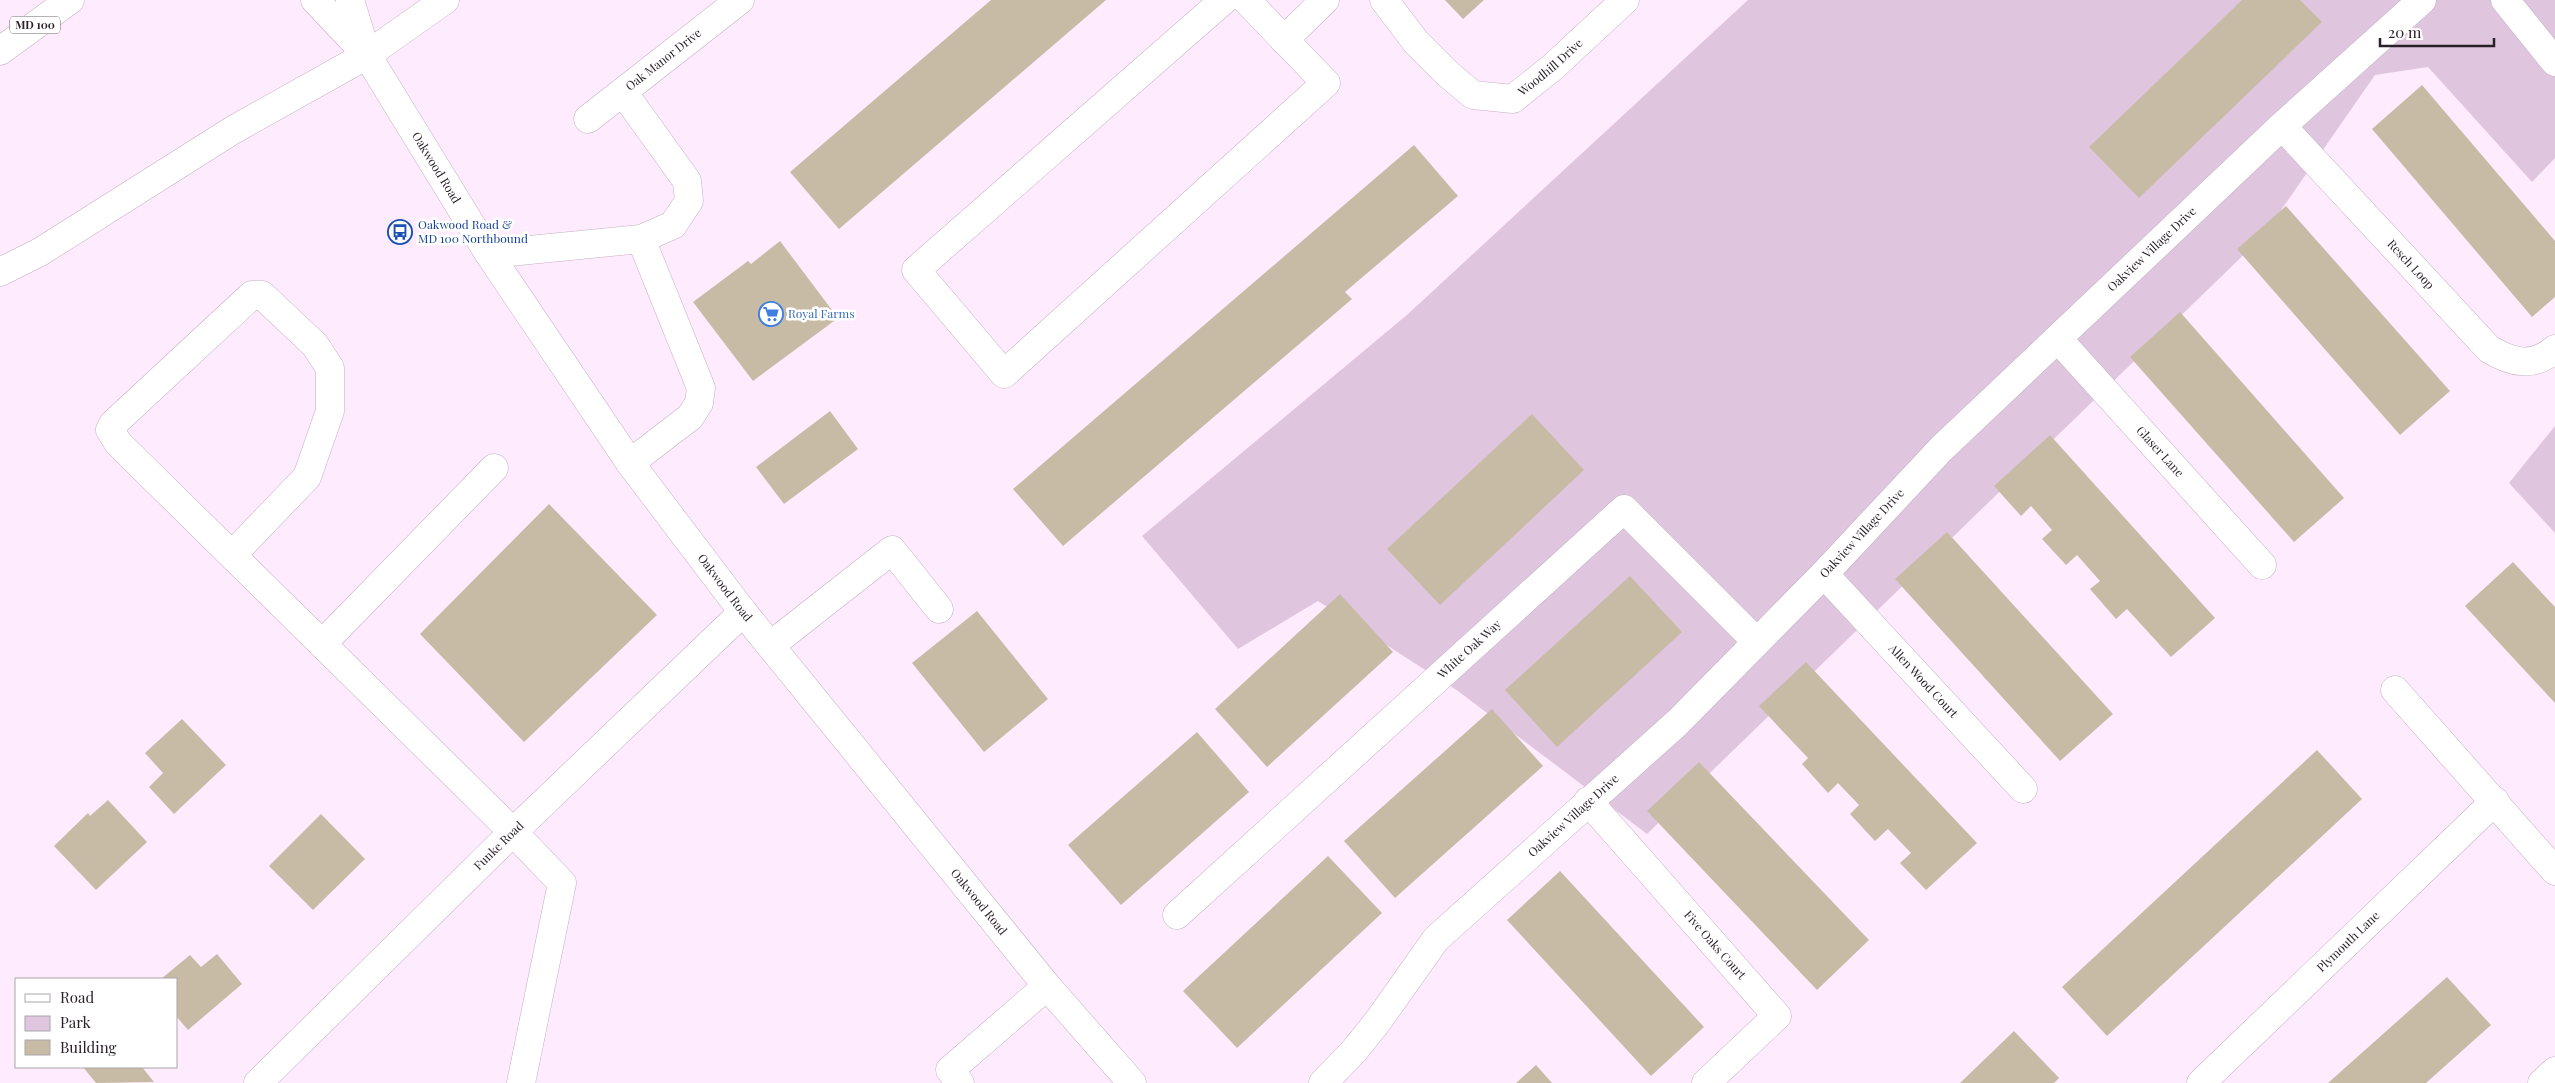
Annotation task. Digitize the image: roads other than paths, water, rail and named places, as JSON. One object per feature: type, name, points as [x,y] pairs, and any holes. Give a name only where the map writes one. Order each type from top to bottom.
[{"type":"main road","name":"MD 100","points":[[0,50],[70,0]]},
{"type":"main road","name":"Oakwood Road","points":[[314,0],[367,55],[489,254],[630,463],[743,612],[1046,986],[1132,1083]]},
{"type":"main road","name":"Oakwood Road","points":[[350,0],[367,55]]},
{"type":"main road","points":[[0,272],[40,252],[233,130],[367,55],[445,0]]},
{"type":"main road","name":"Oak Manor Drive","points":[[588,119],[740,0]]},
{"type":"main road","points":[[1224,0],[916,270],[1004,374],[1326,83],[1246,0]]},
{"type":"main road","points":[[1284,40],[1325,0]]},
{"type":"main road","name":"Woodhill Drive","points":[[1384,0],[1416,42],[1448,74],[1473,95],[1513,99],[1554,66],[1625,0]]},
{"type":"main road","name":"Oakview Village Drive","points":[[1323,1083],[1372,1029],[1436,939],[1677,723],[1824,574],[1941,449],[2282,126],[2422,0]]},
{"type":"main road","points":[[2505,0],[2555,62]]},
{"type":"main road","points":[[489,254],[641,239],[673,225],[689,201],[687,181],[623,92]]},
{"type":"main road","name":"Resch Loop","points":[[2282,126],[2488,349],[2507,360],[2527,362],[2545,358],[2555,349]]},
{"type":"main road","points":[[630,463],[690,418],[699,403],[701,388],[641,239]]},
{"type":"main road","points":[[232,555],[307,477],[330,411],[330,368],[315,345],[262,295],[252,295],[113,424],[110,430],[118,443],[513,832],[562,883],[521,1083]]},
{"type":"main road","name":"Glaser Lane","points":[[2058,339],[2262,565]]},
{"type":"main road","points":[[322,644],[494,468]]},
{"type":"main road","name":"White Oak Way","points":[[1177,915],[1624,509],[1756,641]]},
{"type":"main road","points":[[771,645],[892,550],[938,609]]},
{"type":"main road","name":"Allen Wood Court","points":[[1824,574],[2023,789]]},
{"type":"main road","name":"Funke Road","points":[[258,1083],[513,832],[743,612]]},
{"type":"main road","points":[[2395,690],[2555,871]]},
{"type":"main road","name":"Five Oaks Court","points":[[1588,801],[1777,1016],[1706,1083]]},
{"type":"main road","name":"Plymouth Lane","points":[[2201,1083],[2495,801]]},
{"type":"main road","points":[[949,1079],[1046,986]]},
{"type":"main road","points":[[2542,1083],[2555,1071]]},
{"type":"place","name":"Oakwood Road & MD 100 Northbound","points":[[400,232]]},
{"type":"place","name":"Royal Farms","points":[[771,314]]}]
